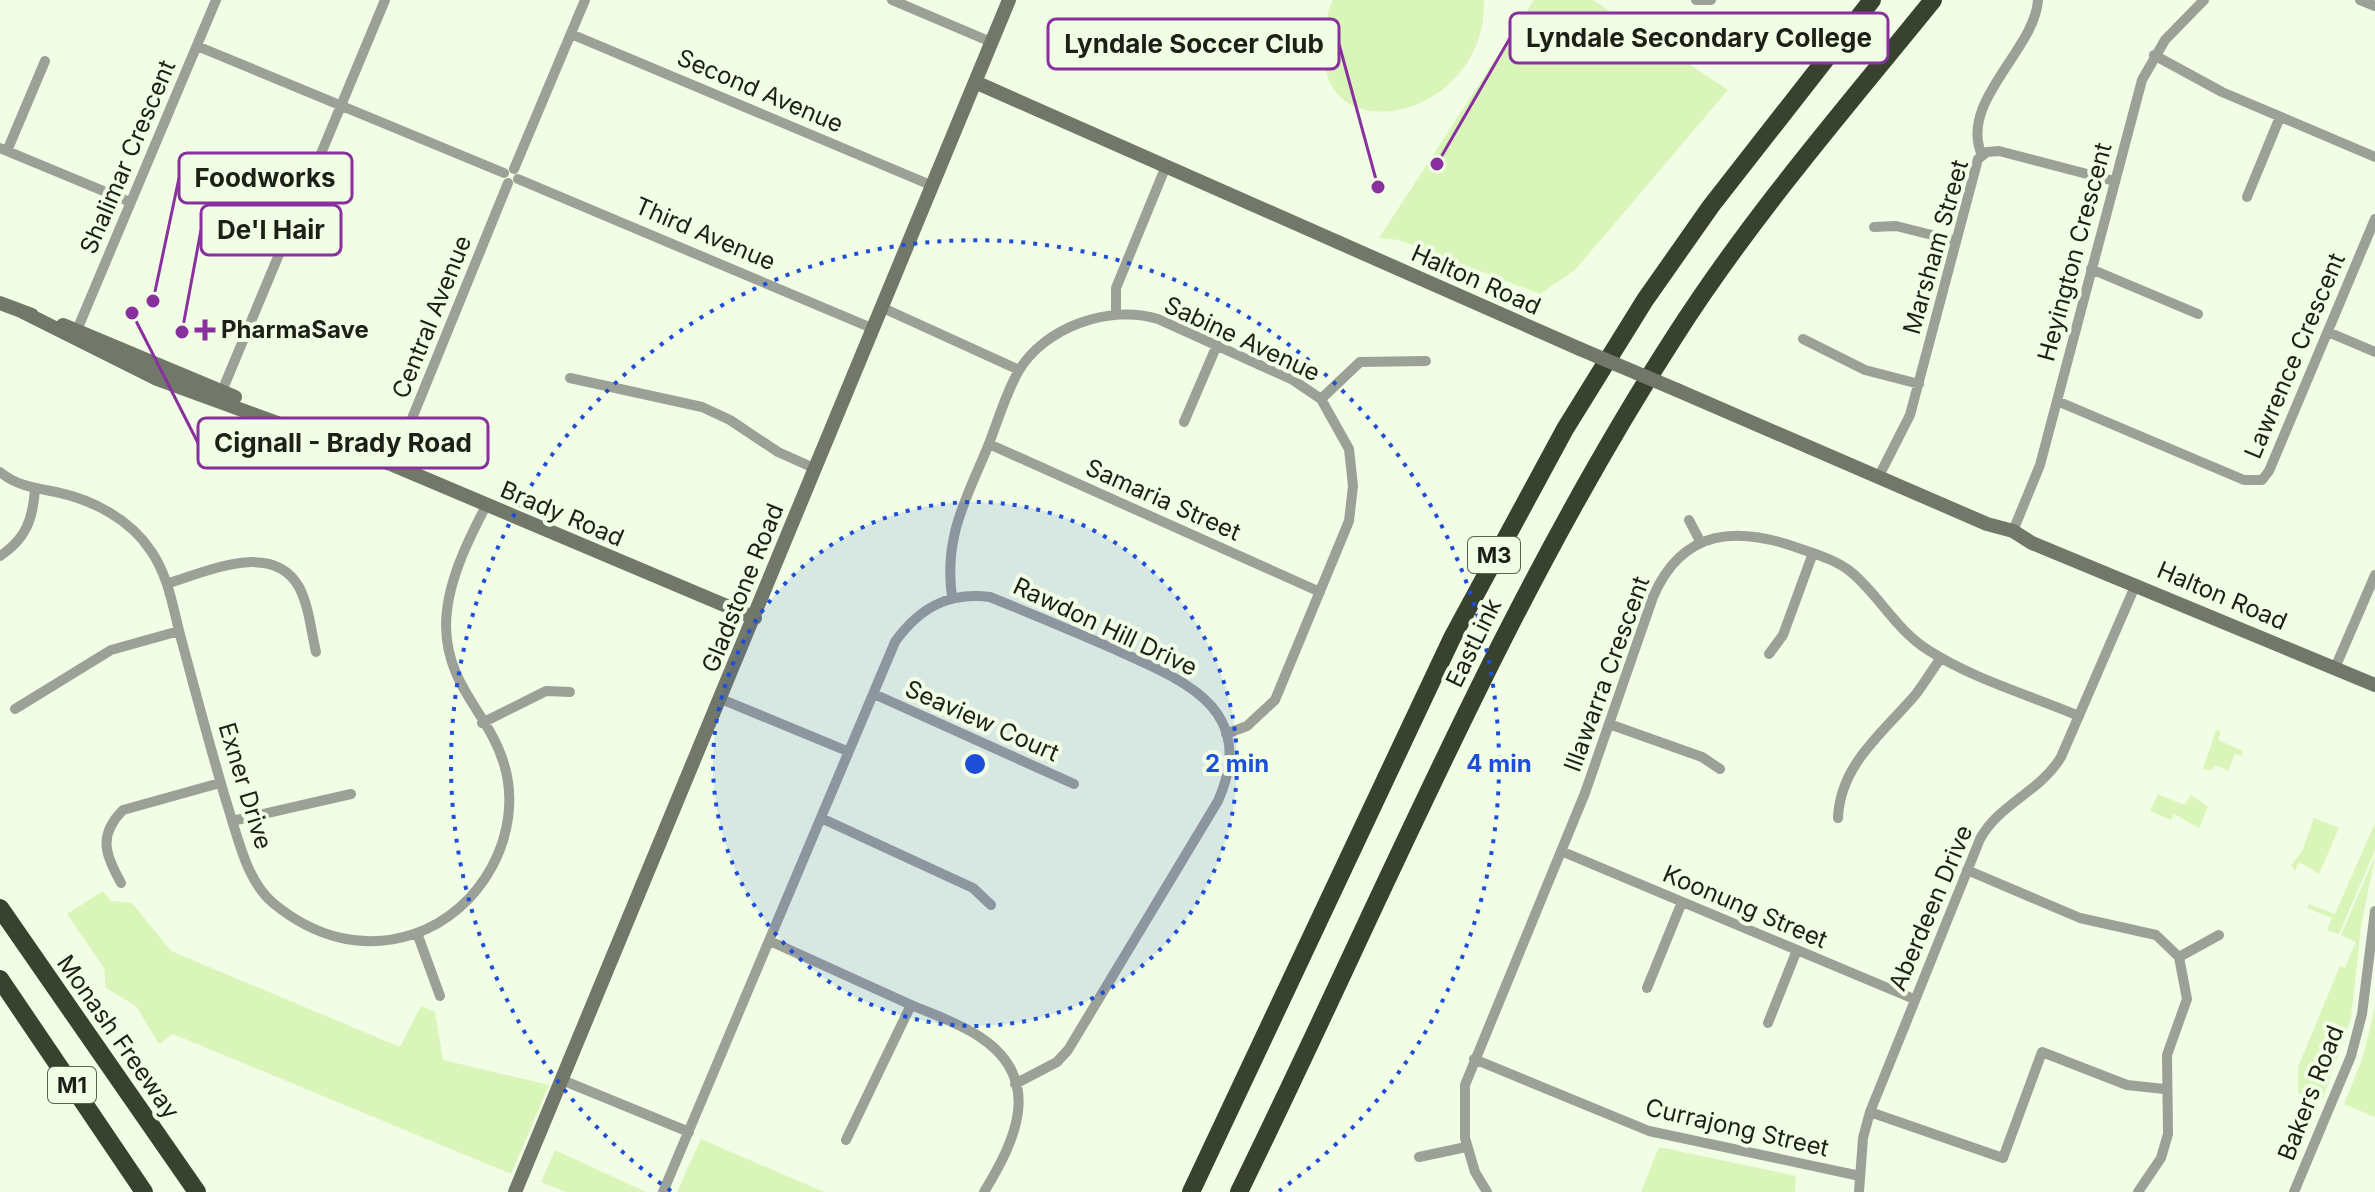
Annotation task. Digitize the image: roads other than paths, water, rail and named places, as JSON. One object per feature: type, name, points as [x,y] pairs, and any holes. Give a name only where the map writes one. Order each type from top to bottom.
[{"type":"highway","name":"EastLink","points":[[1189,1192],[1452,638],[1565,429],[1637,312],[1711,206],[1872,0]]},
{"type":"highway","name":"EastLink","points":[[1239,1192],[1509,626],[1619,427],[1675,335],[1742,239],[1794,170],[1933,0]]},
{"type":"highway","name":"Monash Freeway","points":[[0,908],[197,1192]]},
{"type":"highway","name":"M1","points":[[0,979],[144,1192]]},
{"type":"highway","points":[[1251,1192],[1284,1101]]},
{"type":"main road","name":"Gladstone Road","points":[[515,1192],[1009,0]]},
{"type":"main road","name":"Halton Road","points":[[975,82],[1580,349],[1987,524],[2015,527],[2032,543],[2051,548],[2375,685]]},
{"type":"main road","name":"Brady Road","points":[[0,303],[120,355],[222,391],[308,432]]},
{"type":"main road","name":"Brady Road","points":[[23,312],[77,330],[157,379],[393,465],[755,618]]},
{"type":"street","name":"Shalimar Crescent","points":[[77,330],[216,0]]},
{"type":"street","points":[[222,391],[385,0]]},
{"type":"street","name":"Central Avenue","points":[[393,465],[585,0]]},
{"type":"street","points":[[892,0],[991,42]]},
{"type":"street","points":[[1696,1],[1711,0]]},
{"type":"street","points":[[1982,155],[1978,141],[1981,112],[2033,20],[2038,0]]},
{"type":"street","name":"Heyington Crescent","points":[[2015,527],[2037,475],[2137,95],[2154,55],[2204,0]]},
{"type":"street","points":[[2360,0],[2375,6]]},
{"type":"street","name":"Second Avenue","points":[[571,34],[933,186]]},
{"type":"street","name":"Third Avenue","points":[[197,46],[874,329]]},
{"type":"street","points":[[2154,55],[2222,92],[2375,157]]},
{"type":"street","points":[[45,61],[4,149],[130,202]]},
{"type":"street","points":[[2247,197],[2280,117]]},
{"type":"street","name":"Marsham Street","points":[[1879,476],[1910,415],[1974,169],[1982,155],[1999,151],[2114,181]]},
{"type":"street","points":[[1116,314],[1116,288],[1166,166]]},
{"type":"street","name":"Lawrence Crescent","points":[[2057,401],[2244,480],[2262,480],[2269,471],[2375,219]]},
{"type":"street","points":[[1874,227],[1896,226],[1956,241]]},
{"type":"street","points":[[2091,269],[2198,314]]},
{"type":"street","points":[[883,308],[1019,370]]},
{"type":"street","name":"Sabine Avenue","points":[[952,597],[948,567],[951,537],[1019,370],[1047,343],[1077,324],[1116,314],[1149,316],[1293,380],[1321,399],[1349,449],[1353,486],[1349,521],[1275,700],[1247,726],[1226,734]]},
{"type":"street","points":[[2328,332],[2375,352]]},
{"type":"street","points":[[1803,339],[1860,368],[1919,384]]},
{"type":"street","points":[[1184,422],[1217,345]]},
{"type":"street","points":[[1321,399],[1360,362],[1426,361]]},
{"type":"street","points":[[570,378],[702,407],[730,420],[778,452],[816,469]]},
{"type":"street","name":"Samaria Street","points":[[989,444],[1320,592]]},
{"type":"street","name":"Exner Drive","points":[[0,472],[17,484],[79,498],[117,518],[151,550],[169,583],[220,783],[256,882],[272,902],[324,935],[373,942],[417,933],[455,914],[486,878],[504,841],[509,807],[504,764],[453,667],[446,623],[451,587],[486,506]]},
{"type":"street","points":[[0,556],[16,545],[29,527],[35,489]]},
{"type":"street","points":[[1689,520],[1701,543]]},
{"type":"street","name":"Illawarra Crescent","points":[[1487,1192],[1466,1147],[1462,1098],[1474,1059],[1561,851],[1659,585],[1677,559],[1701,543],[1726,535],[1753,534],[1813,553],[1852,573],[1902,629],[1941,658],[2079,716]]},
{"type":"street","points":[[1769,654],[1783,635],[1813,553]]},
{"type":"street","points":[[169,583],[245,561],[277,568],[290,575],[303,597],[316,652]]},
{"type":"street","points":[[2335,668],[2375,575]]},
{"type":"street","name":"Aberdeen Drive","points":[[1859,1192],[1863,1138],[1870,1112],[1967,870],[1992,820],[2054,768],[2136,584]]},
{"type":"street","name":"Rawdon Hill Drive","points":[[663,1192],[895,642],[908,624],[927,607],[952,597],[990,597],[1185,681],[1212,706],[1226,734],[1229,759],[1227,780],[1068,1050],[1057,1062],[1015,1084]]},
{"type":"street","points":[[15,709],[111,650],[179,631]]},
{"type":"street","points":[[1838,818],[1841,796],[1850,771],[1917,692],[1941,658]]},
{"type":"street","points":[[482,723],[546,691],[570,692]]},
{"type":"street","name":"Seaview Court","points":[[874,694],[1074,784]]},
{"type":"street","points":[[721,699],[847,751]]},
{"type":"street","points":[[1609,724],[1702,757],[1720,769]]},
{"type":"street","points":[[121,883],[104,852],[104,840],[114,818],[123,810],[220,783]]},
{"type":"street","points":[[232,821],[351,794]]},
{"type":"street","points":[[821,818],[973,888],[991,905]]},
{"type":"street","name":"Koonung Street","points":[[1561,851],[1914,999]]},
{"type":"street","points":[[1967,870],[2080,918],[2156,935],[2179,957],[2187,999],[2167,1055],[2164,1089],[2168,1125],[2165,1148],[2138,1192]]},
{"type":"street","points":[[1647,988],[1682,902]]},
{"type":"street","name":"Bakers Road","points":[[2294,1192],[2351,1056],[2362,1014],[2375,911]]},
{"type":"street","points":[[417,933],[440,996]]},
{"type":"street","points":[[2179,957],[2219,935]]},
{"type":"street","points":[[770,941],[980,1037],[1002,1058],[1015,1084],[1019,1121],[1009,1150],[984,1192]]},
{"type":"street","points":[[1768,1023],[1797,950]]},
{"type":"street","points":[[846,1140],[911,1005]]},
{"type":"street","points":[[1870,1112],[2003,1158],[2042,1052],[2127,1085],[2164,1089]]},
{"type":"street","name":"Currajong Street","points":[[1474,1059],[1649,1131],[1860,1176]]},
{"type":"street","points":[[562,1080],[689,1132]]},
{"type":"street","points":[[1419,1157],[1466,1147]]},
{"type":"place","name":"Lyndale Secondary College","points":[[1437,164]]},
{"type":"place","name":"Lyndale Soccer Club","points":[[1378,187]]},
{"type":"place","name":"Foodworks","points":[[153,301]]},
{"type":"place","name":"Cignall - Brady Road","points":[[132,313]]},
{"type":"place","name":"PharmaSave","points":[[205,330]]},
{"type":"place","name":"De'l Hair","points":[[182,332]]}]
